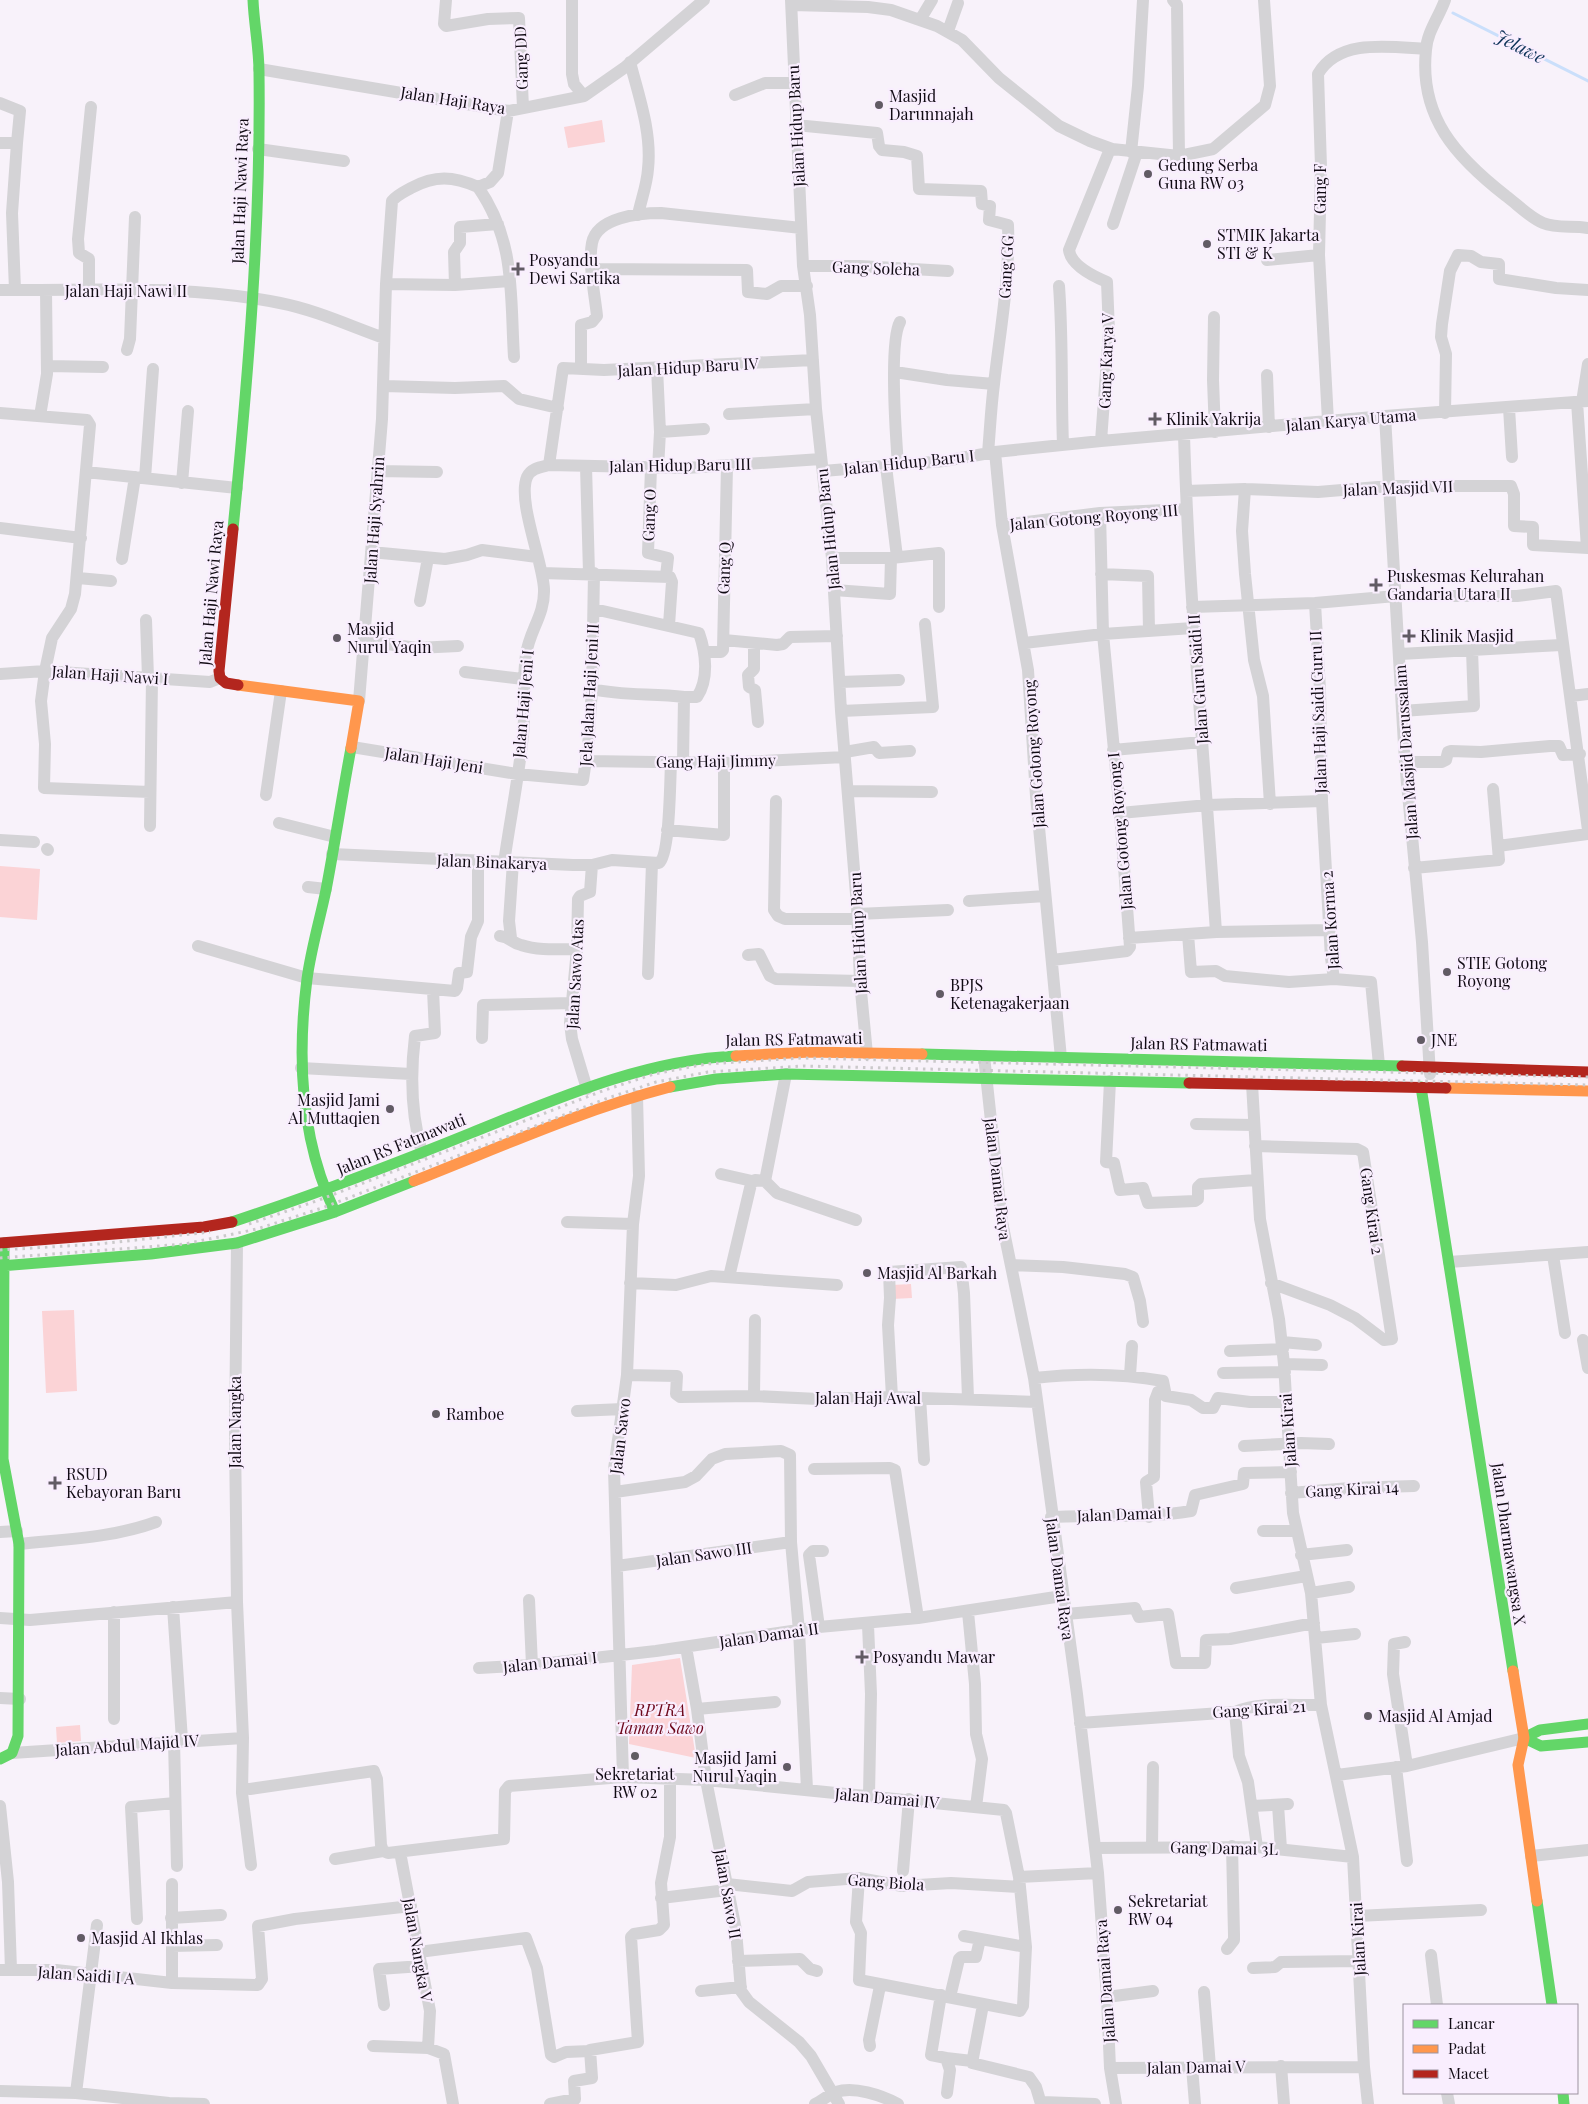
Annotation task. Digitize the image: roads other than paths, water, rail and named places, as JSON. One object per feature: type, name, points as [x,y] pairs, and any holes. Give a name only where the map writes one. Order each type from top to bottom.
[{"type":"main road","name":"Jalan Haji Nawi Raya","points":[[252,0],[259,69],[252,298],[237,488],[219,671],[220,678],[226,683],[359,701]]},
{"type":"main road","points":[[335,1212],[325,1191],[306,1122],[301,1068],[307,978],[326,889],[359,701]]},
{"type":"main road","name":"Jalan RS Fatmawati","points":[[2,1243],[204,1227],[241,1219],[325,1191],[587,1089],[652,1068],[692,1060],[782,1052],[1430,1066],[1588,1072]]},
{"type":"main road","points":[[2,1266],[151,1254],[236,1243],[335,1212],[537,1132],[637,1096],[669,1087],[716,1079],[786,1074],[1588,1092]]},
{"type":"main road","name":"Jalan Dharmawangsa X","points":[[1426,1087],[1449,1262],[1471,1398],[1502,1616],[1524,1738],[1518,1765],[1552,2004]]},
{"type":"main road","points":[[0,1759],[12,1753],[18,1736],[20,1699],[18,1538],[6,1486],[3,1459],[2,1243]]},
{"type":"main road","points":[[1524,1738],[1540,1730],[1588,1724]]},
{"type":"main road","points":[[1524,1738],[1542,1746],[1588,1742]]},
{"type":"street","name":"Gang DD","points":[[446,0],[444,24],[446,26],[488,19],[520,18],[522,108]]},
{"type":"street","points":[[572,0],[572,74],[574,84],[584,96]]},
{"type":"street","name":"Jalan Haji Raya","points":[[259,69],[508,111],[584,96],[624,68],[704,0]]},
{"type":"street","points":[[920,20],[932,0]]},
{"type":"street","points":[[1113,224],[1134,152],[1143,0]]},
{"type":"street","points":[[791,2],[832,3],[868,7],[897,6],[920,20],[948,31],[962,40],[998,78],[1046,116],[1090,141],[1110,149],[1179,156],[1213,149],[1265,105],[1270,86],[1264,0]]},
{"type":"street","points":[[1445,0],[1430,31],[1426,49],[1426,92],[1437,123],[1468,164],[1543,223],[1556,226],[1588,228]]},
{"type":"street","name":"Jalan Hidup Baru","points":[[791,2],[800,228],[803,266],[807,286],[816,409],[832,558],[841,711],[867,1054]]},
{"type":"street","points":[[948,31],[958,2]]},
{"type":"street","points":[[1177,2],[1179,156]]},
{"type":"street","name":"Gang F","points":[[1328,421],[1319,255],[1321,167],[1318,74],[1323,65],[1364,46],[1426,49]]},
{"type":"street","points":[[630,62],[647,129],[649,145],[648,171],[638,215]]},
{"type":"street","points":[[735,95],[764,83],[795,83]]},
{"type":"street","points":[[0,103],[20,111],[12,233],[14,290]]},
{"type":"street","points":[[90,291],[89,259],[79,253],[78,239],[92,107]]},
{"type":"street","points":[[508,111],[498,173],[490,182],[478,187],[491,207],[508,253],[514,357]]},
{"type":"street","name":"Gang GG","points":[[796,125],[877,133],[879,146],[882,150],[904,152],[917,156],[919,189],[981,192],[982,204],[990,206],[990,220],[1008,225],[1007,274],[994,384]]},
{"type":"street","points":[[0,143],[17,143]]},
{"type":"street","points":[[258,149],[344,160]]},
{"type":"street","name":"Gang Karya V","points":[[1101,441],[1109,332],[1106,281],[1091,274],[1074,259],[1069,250],[1110,149]]},
{"type":"street","name":"Jalan Haji Syahrin","points":[[359,701],[384,386],[384,338],[390,208],[395,198],[434,178],[458,179],[478,187]]},
{"type":"street","points":[[581,368],[581,325],[592,322],[597,316],[591,245],[600,229],[611,223],[638,215],[661,213],[719,221],[800,228]]},
{"type":"street","points":[[127,350],[130,339],[130,290],[135,217]]},
{"type":"street","points":[[456,285],[454,252],[460,243],[460,227],[498,224]]},
{"type":"street","points":[[1267,260],[1319,255]]},
{"type":"street","points":[[1445,413],[1446,354],[1442,337],[1442,324],[1450,271],[1458,255],[1471,256],[1481,262],[1499,264],[1499,279],[1556,288],[1588,290]]},
{"type":"street","name":"Gang Soleha","points":[[803,266],[859,266],[948,270]]},
{"type":"street","points":[[593,269],[747,270],[748,292],[767,294],[782,286],[807,286]]},
{"type":"street","points":[[386,284],[456,285],[510,281]]},
{"type":"street","points":[[1059,286],[1063,343],[1061,391],[1063,445]]},
{"type":"street","name":"Jalan Haji Nawi II","points":[[0,290],[198,290],[252,298]]},
{"type":"street","points":[[40,416],[47,366],[46,291]]},
{"type":"street","points":[[252,298],[306,309],[384,338]]},
{"type":"street","points":[[1214,318],[1212,380],[1215,432]]},
{"type":"street","points":[[834,590],[890,594],[894,558],[892,466],[895,372],[897,335],[900,322]]},
{"type":"street","name":"Jalan Hidup Baru IV","points":[[558,408],[563,368],[604,370],[813,360]]},
{"type":"street","points":[[1587,548],[1582,402],[1588,364]]},
{"type":"street","points":[[47,366],[103,367]]},
{"type":"street","points":[[654,468],[660,432],[657,368]]},
{"type":"street","points":[[122,559],[140,478],[153,369]]},
{"type":"street","points":[[895,372],[948,380],[994,384]]},
{"type":"street","points":[[1267,375],[1269,427]]},
{"type":"street","name":"Jalan Gotong Royong","points":[[994,384],[991,452],[1002,525],[1024,643],[1045,896],[1061,1058]]},
{"type":"street","points":[[384,386],[455,388],[504,386],[519,399],[558,408],[545,466]]},
{"type":"street","name":"Jalan Karya Utama","points":[[991,452],[1385,416],[1582,402]]},
{"type":"street","points":[[1510,408],[1512,458]]},
{"type":"street","points":[[729,414],[816,409]]},
{"type":"street","points":[[182,483],[188,410]]},
{"type":"street","points":[[0,413],[86,420],[89,429],[78,578],[71,608],[50,643],[41,701],[45,744],[44,788],[150,792]]},
{"type":"street","name":"Jalan Masjid Darussalam","points":[[1385,416],[1405,762],[1430,1066],[1426,1087]]},
{"type":"street","points":[[660,432],[704,429]]},
{"type":"street","points":[[1184,434],[1192,607]]},
{"type":"street","name":"Jalan Hidup Baru I","points":[[822,465],[892,466],[991,452]]},
{"type":"street","name":"Jalan Hidup Baru III","points":[[545,466],[654,468],[822,465]]},
{"type":"street","name":"Jalan Haji Jeni I","points":[[545,466],[536,468],[527,477],[525,487],[537,557],[542,573],[544,593],[542,612],[527,646],[523,679],[524,726],[508,862],[509,920],[505,937],[519,945],[530,947],[577,949]]},
{"type":"street","name":"Jela Jalan Haji Jeni II","points":[[517,774],[582,780],[585,778],[592,689],[594,609],[586,466]]},
{"type":"street","name":"Gang Q","points":[[724,640],[726,466]]},
{"type":"street","name":"Gang O","points":[[654,468],[648,553],[668,558],[666,576]]},
{"type":"street","points":[[378,471],[438,472]]},
{"type":"street","points":[[86,472],[237,488]]},
{"type":"street","name":"Jalan Masjid VII","points":[[1186,491],[1245,489],[1318,492],[1390,486],[1511,486],[1514,494],[1514,526],[1533,527],[1534,546],[1587,548]]},
{"type":"street","points":[[1245,489],[1242,531],[1254,660],[1263,696],[1270,804]]},
{"type":"street","name":"Jalan Gotong Royong III","points":[[1002,525],[1100,513],[1187,509]]},
{"type":"street","name":"Jalan Gotong Royong I","points":[[1100,513],[1103,634],[1120,813],[1129,938]]},
{"type":"street","points":[[0,528],[81,538]]},
{"type":"street","points":[[371,552],[428,558],[458,557],[482,550],[537,557]]},
{"type":"street","points":[[832,558],[894,558],[939,553],[939,607]]},
{"type":"street","points":[[420,601],[428,558]]},
{"type":"street","points":[[542,573],[591,573],[666,576],[671,578],[669,625]]},
{"type":"street","points":[[1101,574],[1148,576],[1149,631]]},
{"type":"street","points":[[78,578],[111,581]]},
{"type":"street","name":"Jalan Guru Saidi II","points":[[1216,932],[1192,607],[1315,602],[1396,596],[1517,596],[1556,591],[1561,645]]},
{"type":"street","name":"Jalan Haji Saidi Guru II","points":[[1208,805],[1322,801],[1320,690],[1315,602]]},
{"type":"street","points":[[592,689],[621,695],[645,693],[694,698],[699,694],[705,676],[705,652],[699,633],[594,609]]},
{"type":"street","points":[[146,620],[150,678],[150,826]]},
{"type":"street","points":[[841,711],[933,707],[925,624]]},
{"type":"street","points":[[1024,643],[1103,634],[1193,628]]},
{"type":"street","points":[[705,652],[722,652],[724,640],[777,645],[783,644],[790,637],[837,636]]},
{"type":"street","points":[[365,641],[418,648],[458,646]]},
{"type":"street","points":[[754,643],[754,669],[748,675],[749,687],[755,690],[758,722]]},
{"type":"street","points":[[1400,654],[1561,645],[1580,754],[1588,832],[1498,846]]},
{"type":"street","points":[[1402,711],[1474,706],[1472,650]]},
{"type":"street","name":"Jalan Haji Nawi I","points":[[0,674],[45,671],[210,682],[220,678]]},
{"type":"street","points":[[465,672],[523,679]]},
{"type":"street","points":[[840,682],[899,680]]},
{"type":"street","points":[[266,795],[281,691]]},
{"type":"street","points":[[1571,696],[1588,694]]},
{"type":"street","points":[[648,974],[652,863],[659,863],[663,859],[677,763],[684,697]]},
{"type":"street","points":[[1113,750],[1202,742]]},
{"type":"street","points":[[1405,762],[1442,762],[1446,760],[1448,752],[1451,751],[1481,752],[1550,746],[1560,746],[1563,755],[1580,754]]},
{"type":"street","name":"Jalan Haji Jeni","points":[[352,747],[517,774]]},
{"type":"street","name":"Gang Haji Jimmy","points":[[587,761],[724,762],[845,754],[869,747],[874,747],[880,753],[910,751]]},
{"type":"street","points":[[667,830],[724,835],[724,762]]},
{"type":"street","points":[[1414,868],[1496,862],[1499,860],[1493,789]]},
{"type":"street","points":[[848,791],[932,792]]},
{"type":"street","name":"Jalan Korma 2","points":[[1322,801],[1334,979],[1371,982],[1379,1065]]},
{"type":"street","points":[[776,802],[774,910],[785,919],[948,906]]},
{"type":"street","points":[[1120,813],[1208,805]]},
{"type":"street","points":[[279,823],[335,837]]},
{"type":"street","points":[[0,840],[34,842]]},
{"type":"street","name":"Jalan Binakarya","points":[[332,854],[592,865],[612,860],[652,863]]},
{"type":"street","points":[[198,946],[307,978],[433,990],[456,990],[459,973],[467,972],[471,938],[478,921],[478,861]]},
{"type":"street","name":"Jalan Sawo Atas","points":[[587,1089],[572,1039],[572,1003],[577,949],[578,899],[580,896],[590,892],[592,865]]},
{"type":"street","points":[[308,886],[326,889]]},
{"type":"street","points":[[969,901],[1045,896]]},
{"type":"street","points":[[1052,960],[1127,951],[1130,947],[1129,938],[1216,932],[1330,930]]},
{"type":"street","points":[[1188,934],[1191,972],[1216,971],[1224,976],[1289,982],[1334,979]]},
{"type":"street","points":[[748,955],[761,956],[770,976],[776,979],[860,980]]},
{"type":"street","points":[[422,1153],[415,1127],[411,1074],[415,1036],[435,1033],[433,990]]},
{"type":"street","points":[[482,1038],[483,1006],[572,1003]]},
{"type":"street","name":"Jalan Damai Raya","points":[[984,1056],[1002,1222],[1034,1378],[1051,1517],[1080,1723],[1098,1873],[1110,2068],[1116,2104]]},
{"type":"street","points":[[301,1068],[411,1074]]},
{"type":"street","points":[[729,1277],[759,1181],[786,1074]]},
{"type":"street","points":[[1110,1081],[1106,1162],[1114,1163],[1120,1190],[1143,1188],[1148,1203],[1195,1201],[1198,1199],[1198,1187],[1201,1184],[1256,1180]]},
{"type":"street","name":"Jalan Kirai","points":[[1252,1084],[1256,1180],[1285,1368],[1291,1493],[1301,1555],[1311,1593],[1321,1705],[1337,1775],[1352,1857],[1360,1961],[1364,2067],[1368,2104]]},
{"type":"street","name":"Jalan Sawo","points":[[623,1777],[615,1492],[616,1452],[624,1409],[627,1375],[633,1224],[639,1176],[637,1096]]},
{"type":"street","points":[[1196,1124],[1254,1125]]},
{"type":"street","name":"Gang Kirai 2","points":[[1255,1146],[1357,1148],[1363,1152],[1382,1286],[1392,1332],[1391,1340],[1384,1340],[1355,1318],[1330,1305],[1271,1283]]},
{"type":"street","points":[[721,1174],[759,1181],[777,1193],[856,1220]]},
{"type":"street","points":[[567,1222],[633,1224]]},
{"type":"street","name":"Jalan Nangka","points":[[236,1243],[235,1437],[237,1602],[243,1738],[244,1787],[242,1793],[251,1865]]},
{"type":"street","points":[[1449,1262],[1588,1252]]},
{"type":"street","points":[[1553,1255],[1565,1333]]},
{"type":"street","points":[[1011,1265],[1063,1267],[1125,1274],[1133,1277],[1140,1301],[1142,1322]]},
{"type":"street","points":[[892,1397],[888,1331],[889,1272],[961,1268],[964,1293],[968,1398]]},
{"type":"street","points":[[630,1283],[676,1284],[711,1276],[837,1285]]},
{"type":"street","points":[[754,1396],[755,1320]]},
{"type":"street","points":[[1583,1340],[1588,1368]]},
{"type":"street","points":[[1230,1351],[1316,1345]]},
{"type":"street","points":[[1130,1375],[1132,1346]]},
{"type":"street","points":[[1223,1373],[1322,1365]]},
{"type":"street","points":[[1034,1378],[1071,1374],[1130,1375],[1164,1386]]},
{"type":"street","name":"Jalan Haji Awal","points":[[627,1375],[676,1376],[677,1396],[754,1396],[818,1399],[892,1397],[968,1398],[1037,1402]]},
{"type":"street","points":[[1164,1386],[1166,1396],[1188,1399],[1203,1408],[1213,1408],[1218,1398],[1250,1402],[1286,1402]]},
{"type":"street","points":[[1148,1517],[1146,1482],[1154,1477],[1155,1400],[1158,1392],[1164,1386]]},
{"type":"street","points":[[920,1398],[924,1460]]},
{"type":"street","points":[[577,1411],[624,1409]]},
{"type":"street","points":[[1244,1446],[1329,1444]]},
{"type":"street","points":[[615,1492],[685,1482],[696,1476],[712,1460],[725,1454],[787,1452],[790,1458],[791,1542],[799,1631],[808,1789]]},
{"type":"street","points":[[814,1469],[890,1468],[895,1470],[918,1618]]},
{"type":"street","name":"Jalan Damai I","points":[[1051,1517],[1088,1514],[1148,1517],[1191,1511],[1195,1495],[1242,1484],[1244,1473],[1291,1472]]},
{"type":"street","name":"Gang Kirai 14","points":[[1291,1493],[1350,1488],[1414,1486]]},
{"type":"street","points":[[0,1532],[18,1538],[116,1534],[156,1522]]},
{"type":"street","points":[[1263,1531],[1297,1531]]},
{"type":"street","name":"Jalan Sawo III","points":[[617,1566],[791,1542]]},
{"type":"street","points":[[819,1627],[809,1555],[814,1551],[823,1550]]},
{"type":"street","points":[[1301,1555],[1347,1550]]},
{"type":"street","points":[[1236,1588],[1306,1576]]},
{"type":"street","points":[[1311,1593],[1348,1587]]},
{"type":"street","name":"Jalan Damai II","points":[[621,1655],[819,1627],[868,1624],[968,1612],[1062,1596]]},
{"type":"street","points":[[529,1600],[532,1665]]},
{"type":"street","points":[[0,1618],[20,1620],[237,1602]]},
{"type":"street","points":[[173,1607],[178,1741],[176,1803],[177,1866]]},
{"type":"street","points":[[1066,1614],[1135,1608],[1139,1617],[1168,1614],[1176,1664],[1205,1663],[1206,1640],[1230,1639],[1314,1623]]},
{"type":"street","points":[[114,1612],[114,1719]]},
{"type":"street","points":[[968,1612],[976,1684],[976,1734],[982,1759],[976,1808]]},
{"type":"street","points":[[868,1624],[871,1694],[869,1795]]},
{"type":"street","points":[[1316,1638],[1355,1634]]},
{"type":"street","points":[[1405,1642],[1394,1644],[1393,1674],[1407,1861]]},
{"type":"street","name":"Jalan Sawo II","points":[[686,1647],[698,1709],[706,1780],[736,1930],[741,1987],[748,2002],[805,2049],[834,2092],[839,2104]]},
{"type":"street","name":"Jalan Damai I","points":[[479,1668],[532,1665],[621,1655]]},
{"type":"street","points":[[0,1698],[20,1699]]},
{"type":"street","points":[[698,1709],[775,1702]]},
{"type":"street","name":"Gang Kirai 21","points":[[1080,1723],[1235,1712],[1244,1708],[1262,1706],[1321,1705]]},
{"type":"street","points":[[1235,1712],[1239,1756],[1248,1782],[1257,1847]]},
{"type":"street","name":"Jalan Abdul Majid IV","points":[[12,1753],[243,1738]]},
{"type":"street","points":[[1337,1775],[1401,1766],[1524,1738]]},
{"type":"street","points":[[1152,1847],[1153,1767]]},
{"type":"street","points":[[244,1787],[250,1789],[374,1771],[377,1779],[383,1851]]},
{"type":"street","name":"Jalan Damai IV","points":[[400,1852],[504,1839],[505,1791],[509,1786],[623,1777],[706,1780],[1001,1809],[1006,1813],[1019,1882]]},
{"type":"street","points":[[419,1952],[526,1938],[537,1968],[551,2055],[554,2057],[566,2052],[638,2042],[631,1937],[634,1934],[663,1928],[661,1883],[670,1837],[670,1780]]},
{"type":"street","points":[[903,1871],[909,1799]]},
{"type":"street","points":[[137,1919],[131,1807],[176,1803]]},
{"type":"street","points":[[1252,1806],[1283,1804],[1281,1849]]},
{"type":"street","points":[[0,1806],[8,1892],[6,1970]]},
{"type":"street","points":[[1227,1948],[1234,1940],[1232,1846]]},
{"type":"street","name":"Gang Damai 3L","points":[[1095,1848],[1232,1846],[1352,1857]]},
{"type":"street","points":[[1531,1856],[1588,1850]]},
{"type":"street","points":[[335,1859],[383,1851],[400,1852]]},
{"type":"street","name":"Jalan Nangka V","points":[[400,1852],[430,2011],[428,2048]]},
{"type":"street","points":[[858,1878],[856,1922],[861,1933],[858,1979],[860,1981],[1015,2010],[1023,2009],[1026,1947],[1019,1882],[1098,1873]]},
{"type":"street","name":"Gang Biola","points":[[661,1898],[727,1887],[792,1891],[808,1882],[858,1878],[902,1886],[1019,1882]]},
{"type":"street","points":[[172,1884],[172,1982]]},
{"type":"street","name":"Jalan Saidi I A","points":[[6,1970],[90,1972],[172,1982],[258,1985],[262,1979],[258,1926],[295,1918],[411,1906]]},
{"type":"street","points":[[1357,1916],[1482,1910]]},
{"type":"street","points":[[171,1918],[222,1915]]},
{"type":"street","points":[[76,2093],[97,1925]]},
{"type":"street","points":[[964,1936],[1026,1947]]},
{"type":"street","points":[[980,1939],[976,1957],[961,1957],[959,1959],[946,1996],[931,2055],[972,2061],[974,2064],[1029,2077],[1041,2103],[1095,2104]]},
{"type":"street","points":[[172,1946],[216,1945]]},
{"type":"street","points":[[1431,1955],[1437,2004]]},
{"type":"street","points":[[738,1961],[800,1959],[810,1969],[816,1971]]},
{"type":"street","points":[[1253,1968],[1275,1967],[1281,1962],[1360,1961]]},
{"type":"street","points":[[384,2005],[380,1969],[422,1966]]},
{"type":"street","points":[[870,2046],[869,2040],[880,1986]]},
{"type":"street","points":[[701,1991],[741,1987]]},
{"type":"street","points":[[1107,1997],[1154,1991]]},
{"type":"street","points":[[1204,1992],[1210,2067]]},
{"type":"street","points":[[972,2061],[983,2004]]},
{"type":"street","points":[[373,2046],[428,2048],[445,2056],[453,2104]]},
{"type":"street","points":[[550,2104],[575,2099],[574,2081],[592,2078],[590,2050]]},
{"type":"street","points":[[946,2058],[950,2070],[947,2093]]},
{"type":"street","points":[[1281,2066],[1284,2104]]},
{"type":"street","points":[[1192,2067],[1195,2104]]},
{"type":"street","name":"Jalan Damai V","points":[[1110,2068],[1364,2067]]},
{"type":"street","points":[[815,2104],[834,2092],[849,2089],[879,2096],[898,2104]]},
{"type":"street","points":[[0,2091],[52,2098],[76,2093],[169,2103],[204,2104]]},
{"type":"waterway","name":"Jelawe","points":[[1453,13],[1588,81]]},
{"type":"railway","points":[[249,1224],[319,1200],[605,1090],[654,1074],[706,1064],[801,1058],[1588,1077]]},
{"type":"railway","points":[[0,1258],[185,1244],[257,1229],[322,1208],[608,1098],[656,1082],[708,1072],[803,1066],[1588,1085]]},
{"type":"railway","points":[[0,1250],[99,1244],[210,1232]]},
{"type":"place","name":"Masjid Darunnajah","points":[[879,105]]},
{"type":"place","name":"Gedung Serba Guna RW 03","points":[[1148,174]]},
{"type":"place","name":"STMIK Jakarta STI & K","points":[[1207,244]]},
{"type":"place","name":"Posyandu Dewi Sartika","points":[[518,269]]},
{"type":"place","name":"Klinik Yakrija","points":[[1155,419]]},
{"type":"place","name":"Puskesmas Kelurahan Gandaria Utara II","points":[[1376,585]]},
{"type":"place","name":"Klinik Masjid","points":[[1409,636]]},
{"type":"place","name":"Masjid Nurul Yaqin","points":[[337,638]]},
{"type":"place","name":"STIE Gotong Royong","points":[[1447,972]]},
{"type":"place","name":"BPJS Ketenagakerjaan","points":[[940,994]]},
{"type":"place","name":"JNE","points":[[1421,1040]]},
{"type":"place","name":"Masjid Jami Al Muttaqien","points":[[390,1109]]},
{"type":"place","name":"Masjid Al Barkah","points":[[867,1273]]},
{"type":"place","name":"Ramboe","points":[[436,1414]]},
{"type":"place","name":"RSUD Kebayoran Baru","points":[[55,1483]]},
{"type":"place","name":"Posyandu Mawar","points":[[862,1657]]},
{"type":"place","name":"Masjid Al Amjad","points":[[1368,1716]]},
{"type":"place","name":"Sekretariat RW 02","points":[[635,1756]]},
{"type":"place","name":"Masjid Jami Nurul Yaqin","points":[[787,1767]]},
{"type":"place","name":"Sekretariat RW 04","points":[[1118,1910]]},
{"type":"place","name":"Masjid Al Ikhlas","points":[[81,1938]]},
{"type":"park label","name":"RPTRA Taman Sawo","points":[[660,1719]]}]
